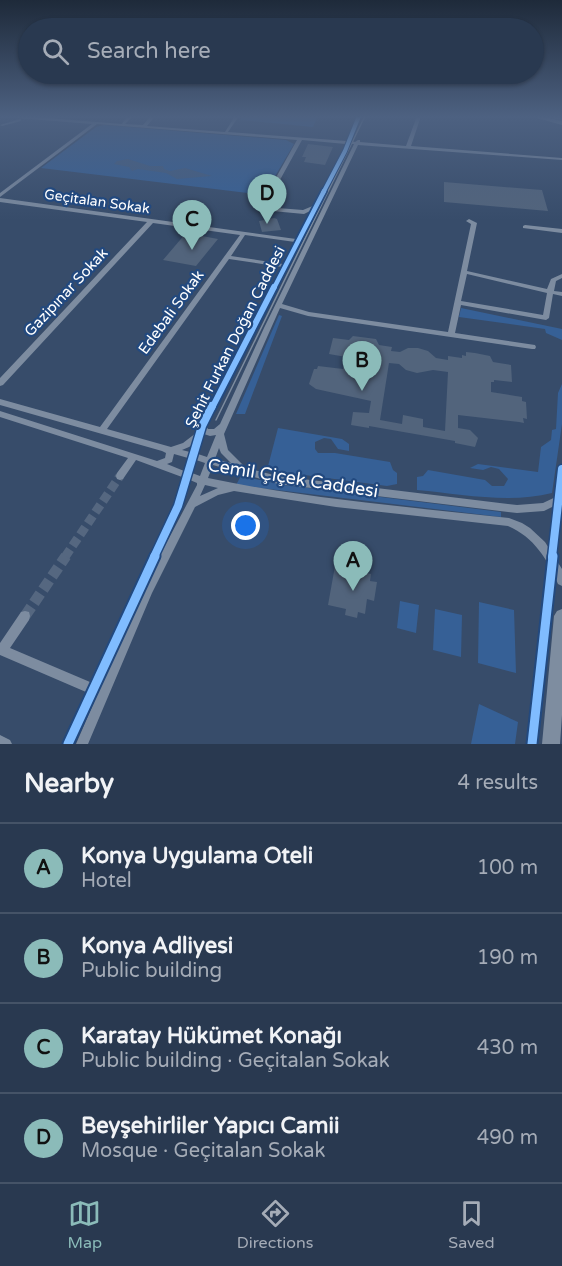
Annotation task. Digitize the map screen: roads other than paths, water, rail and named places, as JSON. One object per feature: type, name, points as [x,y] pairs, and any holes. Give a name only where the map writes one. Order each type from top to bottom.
[{"type":"highway","points":[[550,744],[562,616]]},
{"type":"street","points":[[0,195],[59,151]]},
{"type":"street","points":[[294,151],[262,208],[304,212],[317,204]]},
{"type":"street","name":"Şehit Furkan Doğan Caddesi","points":[[68,744],[174,514],[184,488],[182,474],[202,426],[345,151]]},
{"type":"street","name":"Şehit Furkan Doğan Caddesi","points":[[82,744],[148,590],[202,481],[224,424],[349,151]]},
{"type":"street","points":[[469,151],[562,158]]},
{"type":"street","name":"Geçitalan Sokak","points":[[0,200],[298,241]]},
{"type":"street","name":"Gazipınar Sokak","points":[[0,383],[151,221]]},
{"type":"street","points":[[451,336],[474,223],[469,221]]},
{"type":"street","points":[[525,227],[562,231]]},
{"type":"street","name":"Edebali Sokak","points":[[101,431],[243,234]]},
{"type":"street","points":[[227,257],[286,266]]},
{"type":"street","points":[[464,272],[562,294]]},
{"type":"street","points":[[457,302],[546,318],[553,280],[562,276]]},
{"type":"street","points":[[278,305],[308,314],[532,347]]},
{"type":"street","name":"Cemil Çiçek Caddesi","points":[[0,402],[167,449],[212,457],[247,472],[301,485],[508,509],[538,508],[562,498]]},
{"type":"street","name":"Cemil Çiçek Caddesi","points":[[0,414],[134,456],[202,481],[336,503],[509,522],[518,525],[541,545],[562,580]]},
{"type":"street","points":[[202,426],[202,429],[210,433],[217,432],[224,424]]},
{"type":"street","points":[[220,434],[224,451],[230,459],[247,472]]},
{"type":"street","points":[[156,464],[169,460],[170,452],[167,449],[186,445],[198,435]]},
{"type":"street","points":[[120,476],[134,456]]},
{"type":"street","points":[[191,505],[216,492],[236,488]]},
{"type":"street","points":[[508,509],[514,515],[509,522]]},
{"type":"street","points":[[25,616],[1,649],[92,689]]},
{"type":"street","points":[[0,741],[6,744]]},
{"type":"tunnel","points":[[65,557],[120,476]]},
{"type":"tunnel","points":[[25,616],[66,556]]},
{"type":"tram line","points":[[216,420],[348,151]]},
{"type":"place","name":"Beyşehirliler Yapıcı Camii","points":[[267,224]]},
{"type":"place","name":"Karatay Hükümet Konağı","points":[[192,250]]},
{"type":"place","name":"Konya Adliyesi","points":[[362,391]]},
{"type":"place","name":"Konya Uygulama Oteli","points":[[353,591]]}]
